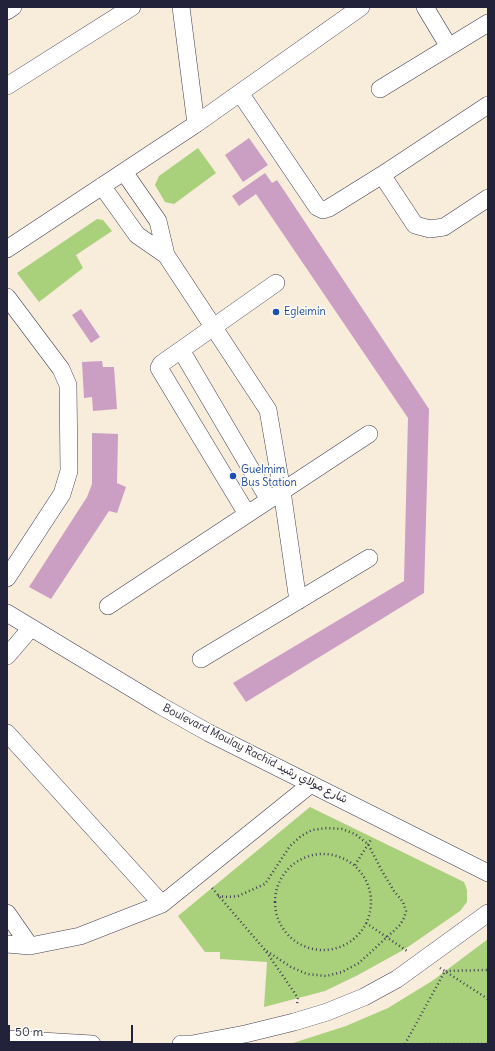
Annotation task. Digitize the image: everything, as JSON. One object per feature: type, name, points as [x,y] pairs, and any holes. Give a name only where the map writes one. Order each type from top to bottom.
[{"type":"street","points":[[7,11],[13,7]]},
{"type":"street","points":[[7,86],[132,7]]},
{"type":"street","points":[[181,7],[196,124]]},
{"type":"street","points":[[7,249],[196,124],[361,7]]},
{"type":"street","points":[[425,7],[449,47]]},
{"type":"street","points":[[380,89],[488,23]]},
{"type":"street","points":[[240,93],[317,207],[323,210],[329,208],[382,175],[488,105]]},
{"type":"street","points":[[124,172],[158,221],[166,255],[268,410],[275,495],[298,601]]},
{"type":"street","points":[[382,175],[415,225],[430,229],[444,227],[488,198]]},
{"type":"street","points":[[102,186],[137,235],[166,255]]},
{"type":"street","points":[[247,514],[160,370],[161,364],[276,283]]},
{"type":"street","points":[[7,297],[61,369],[68,385],[69,471],[62,494],[7,578]]},
{"type":"street","points":[[181,350],[275,495]]},
{"type":"street","points":[[108,606],[369,434]]},
{"type":"street","points":[[201,660],[369,558]]},
{"type":"street","name":"Boulevard Moulay Rachid شارع مولاي رشيد","points":[[7,613],[174,714],[209,733],[488,873]]},
{"type":"street","points":[[7,656],[31,628]]},
{"type":"street","points":[[7,733],[162,904]]},
{"type":"street","points":[[7,944],[30,946],[80,936],[162,904],[311,784]]},
{"type":"street","points":[[7,913],[30,946]]},
{"type":"street","points":[[181,1044],[192,1044],[245,1034],[294,1022],[327,1012],[370,994],[397,979],[488,913]]},
{"type":"street","points":[[7,1039],[92,1044]]},
{"type":"path","points":[[218,896],[238,896],[265,884],[290,846],[301,836],[312,830],[327,828],[342,829],[355,834],[368,844],[394,892],[403,902],[406,911],[400,925],[359,963],[342,972],[326,976],[307,974],[290,967],[264,950]]},
{"type":"path","points":[[355,865],[372,838]]},
{"type":"path","points":[[323,853],[339,856],[355,865],[364,876],[370,891],[371,907],[366,922],[357,935],[345,945],[330,950],[314,949],[299,944],[287,934],[279,921],[275,906],[275,898],[276,890],[282,876],[292,864],[307,856],[323,853]]},
{"type":"path","points":[[212,888],[264,950],[298,998],[294,1022]]},
{"type":"path","points":[[405,1044],[445,971],[488,970]]},
{"type":"path","points":[[425,1044],[488,1044]]},
{"type":"green space","points":[[198,148],[216,173],[174,204],[165,202],[155,185],[159,176]]},
{"type":"green space","points":[[97,219],[103,220],[112,231],[76,255],[83,268],[39,302],[17,273]]},
{"type":"green space","points":[[310,807],[464,882],[467,890],[467,902],[460,911],[405,949],[358,975],[325,991],[264,1007],[267,962],[220,959],[220,952],[205,952],[178,916]]},
{"type":"green space","points":[[488,939],[488,1044],[290,1044],[346,1026],[388,1008],[432,981]]},
{"type":"building","points":[[249,138],[268,165],[243,182],[225,155]]},
{"type":"building","points":[[265,173],[272,183],[277,180],[429,409],[424,593],[246,702],[233,683],[404,581],[408,418],[256,194],[239,206],[232,196]]},
{"type":"building","points":[[81,309],[100,337],[91,343],[72,315]]},
{"type":"building","points":[[102,361],[103,367],[114,367],[117,409],[93,411],[92,397],[84,398],[82,362]]},
{"type":"building","points":[[92,433],[118,434],[117,483],[126,487],[117,513],[109,511],[51,599],[29,587],[87,497],[92,484]]},
{"type":"place","name":"Egleimín","points":[[276,312]]},
{"type":"place","name":"Guelmim Bus Station","points":[[233,476]]}]
